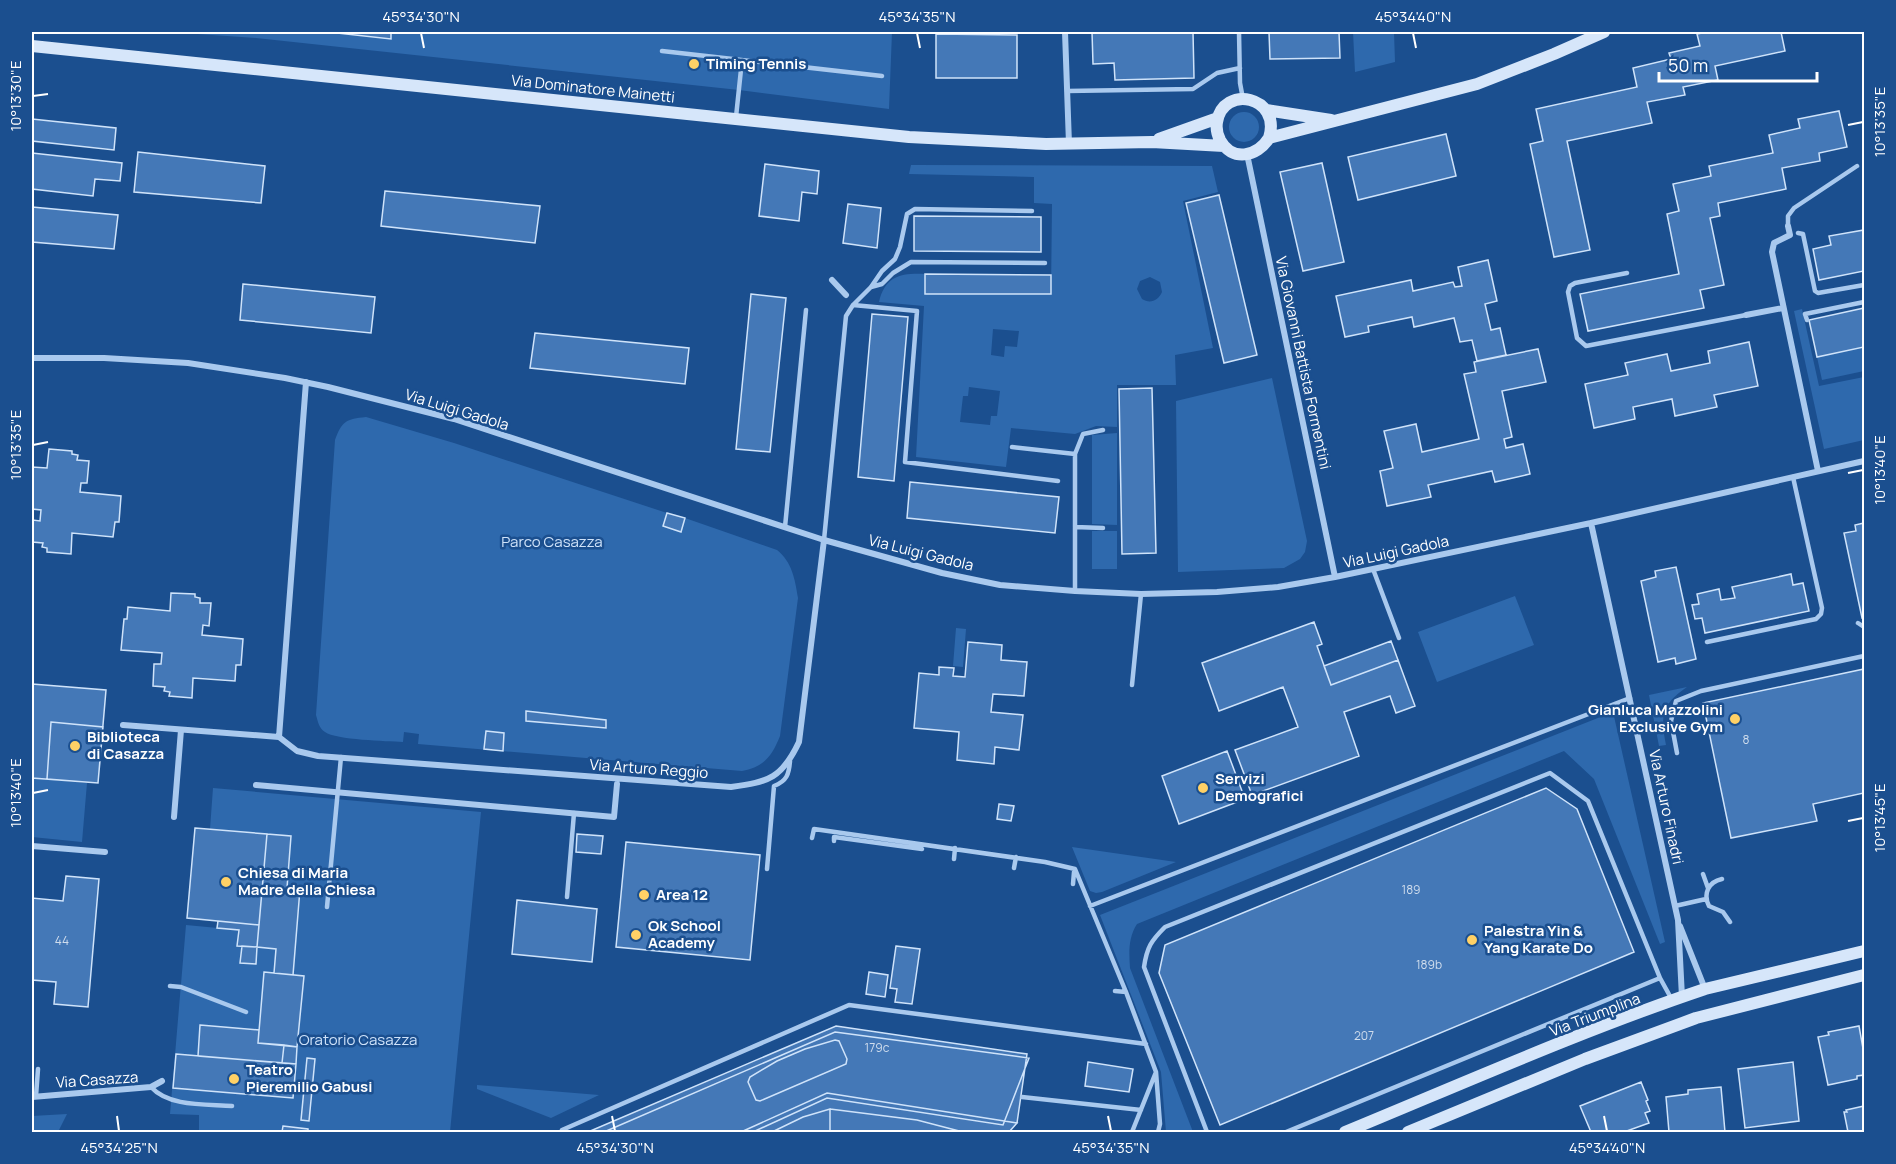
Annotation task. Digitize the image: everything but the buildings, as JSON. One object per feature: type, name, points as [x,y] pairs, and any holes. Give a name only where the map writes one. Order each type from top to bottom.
[{"type":"street","points":[[1065,32],[1069,144]]},
{"type":"street","points":[[1269,138],[1477,84],[1604,32]]},
{"type":"street","name":"Via Dominatore Mainetti","points":[[32,46],[909,137],[1069,144],[1152,142],[1224,146],[1235,153],[1247,154]]},
{"type":"street","points":[[1243,99],[1252,100],[1266,110],[1339,121]]},
{"type":"street","name":"Via Dominatore Mainetti","points":[[1152,142],[1218,118],[1221,110],[1227,104],[1243,99]]},
{"type":"street","points":[[1247,154],[1257,152],[1269,138],[1271,123],[1266,110]]},
{"type":"street","points":[[1218,118],[1216,128],[1218,137],[1224,146]]},
{"type":"street","name":"Via Giovanni Battista Formentini","points":[[1247,154],[1335,577]]},
{"type":"street","points":[[1788,226],[1790,235]]},
{"type":"street","points":[[1798,233],[1777,240],[1772,246],[1818,471]]},
{"type":"street","points":[[832,280],[846,295]]},
{"type":"street","points":[[1746,315],[1783,308]]},
{"type":"street","name":"Via Luigi Gadola","points":[[32,358],[104,358],[188,363],[306,382],[454,419],[824,540],[942,573],[999,585],[1075,591],[1141,594],[1218,592],[1268,588],[1335,577],[1591,523],[1864,461]]},
{"type":"street","points":[[279,737],[306,382]]},
{"type":"street","name":"Via Arturo Finadri","points":[[1591,523],[1678,920]]},
{"type":"street","points":[[790,761],[799,742],[824,540]]},
{"type":"street","name":"Via Arturo Reggio","points":[[123,725],[279,737],[297,751],[318,756],[731,787],[756,784],[776,776],[790,761]]},
{"type":"street","points":[[174,817],[181,730]]},
{"type":"street","points":[[256,785],[614,817],[617,784]]},
{"type":"street","points":[[32,846],[105,852]]},
{"type":"street","points":[[1678,920],[1705,989]]},
{"type":"street","points":[[1677,999],[1678,920]]},
{"type":"street","name":"Via Triumplina","points":[[1345,1132],[1564,1042],[1705,989],[1864,951]]},
{"type":"street","points":[[1408,1132],[1585,1059],[1696,1018],[1864,975]]},
{"type":"street","name":"Via Casazza","points":[[34,1096],[151,1087],[162,1082]]},
{"type":"lane","points":[[1239,32],[1240,83],[1243,99]]},
{"type":"lane","points":[[662,51],[882,76]]},
{"type":"lane","points":[[736,118],[742,60]]},
{"type":"lane","points":[[1067,91],[1193,89],[1217,73],[1240,68]]},
{"type":"lane","points":[[1788,226],[1788,216],[1794,208],[1857,166]]},
{"type":"lane","points":[[824,540],[846,316],[882,271],[895,259],[907,214],[915,209],[1032,211]]},
{"type":"lane","points":[[1798,233],[1803,234],[1806,241],[1815,291],[1821,293],[1864,285]]},
{"type":"lane","points":[[871,287],[882,284],[893,273],[911,262],[1045,263]]},
{"type":"lane","points":[[1627,273],[1575,283],[1570,286],[1568,292],[1577,338],[1587,346],[1746,315]]},
{"type":"lane","points":[[1807,320],[1805,314],[1864,302]]},
{"type":"lane","points":[[853,305],[917,311],[905,462],[1058,482]]},
{"type":"lane","points":[[785,527],[806,310]]},
{"type":"lane","points":[[1075,591],[1075,454],[1083,434],[1103,430]]},
{"type":"lane","points":[[1012,447],[1075,454]]},
{"type":"lane","points":[[1707,642],[1816,619],[1821,614],[1822,608],[1793,477]]},
{"type":"lane","points":[[1075,527],[1103,528]]},
{"type":"lane","points":[[1373,569],[1399,638]]},
{"type":"lane","points":[[1132,684],[1141,594]]},
{"type":"lane","points":[[1858,623],[1864,627]]},
{"type":"lane","points":[[1677,753],[1671,721],[1676,701],[1701,691],[1864,656]]},
{"type":"lane","points":[[1090,906],[1630,698]]},
{"type":"lane","points":[[327,907],[341,758]]},
{"type":"lane","points":[[767,869],[774,786],[782,783],[789,773],[790,761]]},
{"type":"lane","points":[[1207,1132],[1144,967],[1146,952],[1151,940],[1165,927],[1550,773],[1588,801],[1660,978],[1677,999]]},
{"type":"lane","points":[[567,897],[574,813]]},
{"type":"lane","points":[[812,838],[814,829],[922,849]]},
{"type":"lane","points":[[834,841],[834,837],[922,849],[955,848],[1075,869]]},
{"type":"lane","points":[[954,859],[955,848]]},
{"type":"lane","points":[[1014,868],[1016,858]]},
{"type":"lane","points":[[1075,869],[1156,1072],[1160,1124],[1158,1132]]},
{"type":"lane","points":[[1073,884],[1075,869]]},
{"type":"lane","points":[[1703,874],[1708,888],[1709,906],[1723,912],[1730,922]]},
{"type":"lane","points":[[1708,888],[1722,879]]},
{"type":"lane","points":[[1675,906],[1707,899]]},
{"type":"lane","points":[[1286,1132],[1660,978]]},
{"type":"lane","points":[[170,986],[180,987],[246,1012]]},
{"type":"lane","points":[[1115,991],[1126,992]]},
{"type":"lane","points":[[562,1130],[849,1005],[1146,1044]]},
{"type":"lane","points":[[934,1016],[935,1008]]},
{"type":"lane","points":[[995,1024],[996,1016]]},
{"type":"lane","points":[[1053,1032],[1054,1024]]},
{"type":"lane","points":[[34,1096],[38,1069]]},
{"type":"lane","points":[[1132,1132],[1156,1072]]},
{"type":"lane","points":[[151,1087],[159,1096],[171,1101],[232,1106]]},
{"type":"lane","points":[[1022,1097],[1141,1110]]},
{"type":"green space","name":"Timing Tennis","points":[[168,32],[892,32],[889,109],[739,90],[256,38]]},
{"type":"green space","points":[[1353,32],[1394,32],[1395,62],[1355,72]]},
{"type":"green space","points":[[1244,112],[1255,116],[1259,127],[1255,138],[1244,142],[1233,138],[1229,127],[1233,116]]},
{"type":"green space","points":[[911,165],[1212,166],[1218,192],[1183,201],[1213,348],[1175,355],[1176,385],[1117,385],[1117,427],[1096,426],[1075,434],[1011,428],[1006,467],[916,457],[924,306],[879,302],[885,287],[890,281],[901,276],[925,274],[925,294],[1051,294],[1052,204],[1034,203],[1034,177],[909,174]],"holes":[[[1150,277],[1160,282],[1162,292],[1156,299],[1148,301],[1142,299],[1137,289],[1140,281]],[[993,329],[1019,331],[1017,347],[1005,346],[1004,357],[991,355]],[[969,387],[1000,391],[997,416],[991,416],[990,425],[960,422],[963,396],[968,396]]]},
{"type":"green space","points":[[1802,309],[1819,386],[1864,377],[1864,440],[1824,449],[1794,311]]},
{"type":"green space","points":[[1864,347],[1864,371],[1822,380],[1817,357]]},
{"type":"green space","points":[[1272,378],[1307,541],[1305,552],[1300,559],[1284,568],[1178,572],[1176,401]]},
{"type":"green space","name":"Parco Casazza","points":[[366,417],[454,443],[667,513],[663,526],[681,532],[685,518],[777,550],[789,565],[798,598],[780,736],[766,760],[756,767],[742,771],[418,744],[419,734],[404,732],[403,742],[374,741],[331,735],[323,730],[316,715],[335,440],[346,422]]},
{"type":"green space","points":[[1117,433],[1117,525],[1092,524],[1092,435]]},
{"type":"green space","points":[[1092,531],[1117,531],[1117,569],[1092,569]]},
{"type":"green space","points":[[1515,596],[1534,645],[1437,682],[1418,632]]},
{"type":"green space","points":[[956,628],[966,629],[963,667],[953,666]]},
{"type":"green space","points":[[1687,687],[1668,705],[1663,718],[1666,745],[1659,746],[1649,695]]},
{"type":"green space","points":[[1613,712],[1665,942],[1660,944],[1594,779],[1564,751],[1137,924],[1129,951],[1130,968],[1193,1132],[1166,1132],[1161,1072],[1100,915]]},
{"type":"green space","points":[[32,778],[87,783],[82,842],[32,837]]},
{"type":"green space","name":"Oratorio Casazza","points":[[213,788],[481,812],[450,1132],[199,1132],[199,1115],[170,1114],[186,925],[239,930],[238,945],[242,946],[241,963],[256,964],[257,947],[276,949],[293,974],[300,890],[287,888],[291,836],[210,829]]},
{"type":"green space","points":[[1072,847],[1176,862],[1096,893],[1090,891]]},
{"type":"green space","points":[[477,1085],[599,1095],[551,1118],[477,1089]]},
{"type":"green space","points":[[67,1114],[58,1132],[32,1132],[32,1116]]},
{"type":"place","name":"Timing Tennis","points":[[694,64]]},
{"type":"place","name":"Gianluca Mazzolini Exclusive Gym","points":[[1735,719]]},
{"type":"place","name":"Biblioteca di Casazza","points":[[75,746]]},
{"type":"place","name":"Servizi Demografici","points":[[1203,788]]},
{"type":"place","name":"Chiesa di Maria Madre della Chiesa","points":[[226,882]]},
{"type":"place","name":"Area 12","points":[[644,895]]},
{"type":"place","name":"Ok School Academy","points":[[636,935]]},
{"type":"place","name":"Palestra Yin & Yang Karate Do","points":[[1472,940]]},
{"type":"place","name":"Teatro Pieremilio Gabusi","points":[[234,1079]]}]
